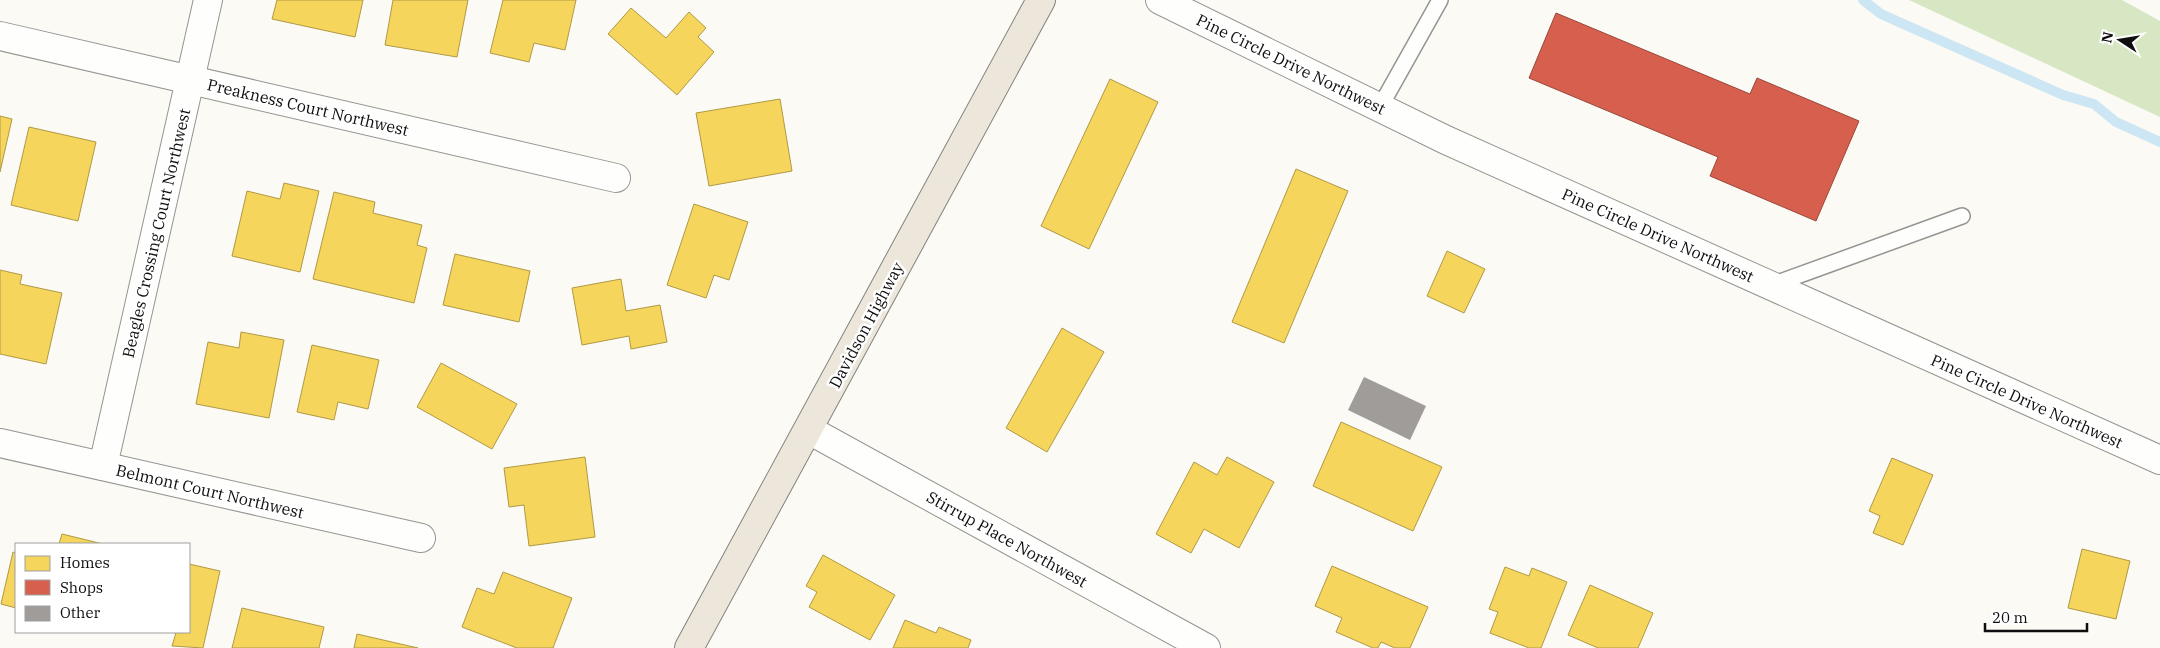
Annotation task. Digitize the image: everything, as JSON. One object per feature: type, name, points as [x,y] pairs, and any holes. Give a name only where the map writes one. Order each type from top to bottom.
[{"type":"main road","name":"Davidson Highway","points":[[689,648],[1041,0]]},
{"type":"street","name":"Beagles Crossing Court Northwest","points":[[103,466],[208,0]]},
{"type":"street","name":"Pine Circle Drive Northwest","points":[[1160,0],[1446,140],[2160,460]]},
{"type":"street","name":"Preakness Court Northwest","points":[[0,36],[616,178]]},
{"type":"street","name":"Stirrup Place Northwest","points":[[809,430],[1206,648]]},
{"type":"street","name":"Belmont Court Northwest","points":[[0,443],[421,538]]},
{"type":"lane","points":[[1380,107],[1440,0]]},
{"type":"lane","points":[[1771,286],[1962,216]]},
{"type":"green space","points":[[1909,0],[2122,0],[2160,21],[2160,117]]},
{"type":"building: Homes","points":[[277,0],[363,0],[355,37],[272,19]]},
{"type":"building: Homes","points":[[393,0],[468,0],[457,57],[385,45]]},
{"type":"building: Homes","points":[[503,0],[576,0],[565,50],[534,43],[529,62],[490,53]]},
{"type":"building: Homes","points":[[631,8],[666,38],[689,12],[706,28],[698,37],[714,52],[677,95],[608,34]]},
{"type":"building: Homes","points":[[1110,79],[1158,102],[1089,249],[1041,226]]},
{"type":"building: Homes","points":[[780,99],[792,171],[709,186],[696,113]]},
{"type":"building: Homes","points":[[0,116],[12,119],[0,172]]},
{"type":"building: Homes","points":[[29,127],[96,142],[78,221],[11,205]]},
{"type":"building: Homes","points":[[1296,169],[1348,191],[1284,343],[1232,322]]},
{"type":"building: Homes","points":[[284,183],[319,191],[300,272],[232,256],[247,191],[280,199]]},
{"type":"building: Homes","points":[[334,192],[375,202],[373,213],[422,225],[417,245],[427,248],[414,303],[313,279]]},
{"type":"building: Homes","points":[[694,204],[748,222],[729,280],[714,275],[706,298],[667,285]]},
{"type":"building: Homes","points":[[1447,251],[1485,269],[1464,313],[1427,296]]},
{"type":"building: Homes","points":[[455,254],[530,271],[519,322],[443,305]]},
{"type":"building: Homes","points":[[0,270],[22,275],[20,284],[62,293],[46,364],[0,354]]},
{"type":"building: Homes","points":[[621,279],[626,311],[660,305],[667,342],[631,349],[629,336],[582,345],[572,288]]},
{"type":"building: Homes","points":[[1062,328],[1104,352],[1047,452],[1006,428]]},
{"type":"building: Homes","points":[[241,332],[284,340],[269,418],[196,404],[208,342],[239,348]]},
{"type":"building: Homes","points":[[312,345],[379,360],[368,409],[338,402],[334,420],[297,412]]},
{"type":"building: Homes","points":[[441,363],[517,404],[492,449],[417,407]]},
{"type":"building: Homes","points":[[1341,422],[1442,467],[1413,531],[1313,486]]},
{"type":"building: Homes","points":[[585,457],[595,537],[529,546],[524,505],[509,507],[504,468]]},
{"type":"building: Homes","points":[[1227,457],[1274,482],[1239,548],[1204,529],[1191,553],[1156,534],[1194,462],[1217,475]]},
{"type":"building: Homes","points":[[1892,458],[1933,475],[1903,545],[1873,533],[1880,516],[1869,511]]},
{"type":"building: Homes","points":[[62,534],[99,543],[59,543]]},
{"type":"building: Homes","points":[[2082,549],[2130,561],[2116,619],[2068,608]]},
{"type":"building: Homes","points":[[13,552],[15,553],[15,608],[1,604]]},
{"type":"building: Homes","points":[[823,555],[895,595],[870,640],[809,607],[817,592],[806,586]]},
{"type":"building: Homes","points":[[190,564],[220,571],[203,648],[172,646],[176,633],[190,633]]},
{"type":"building: Homes","points":[[1332,566],[1428,607],[1410,648],[1395,648],[1381,642],[1378,648],[1373,648],[1336,632],[1342,618],[1315,606]]},
{"type":"building: Homes","points":[[1505,567],[1529,576],[1532,568],[1567,582],[1541,648],[1529,648],[1490,633],[1498,612],[1489,609]]},
{"type":"building: Homes","points":[[503,572],[572,598],[553,648],[517,648],[462,627],[477,588],[494,594]]},
{"type":"building: Homes","points":[[1590,585],[1653,613],[1638,648],[1598,648],[1568,635]]},
{"type":"building: Homes","points":[[242,608],[324,627],[319,648],[232,648]]},
{"type":"building: Homes","points":[[905,620],[936,633],[939,627],[971,640],[968,648],[893,648]]},
{"type":"building: Homes","points":[[357,634],[418,648],[354,648]]},
{"type":"building: Shops","points":[[1556,13],[1750,94],[1757,78],[1859,121],[1816,221],[1710,176],[1718,157],[1529,78]]},
{"type":"building: Other","points":[[1364,377],[1426,406],[1410,440],[1348,410]]},
{"type":"waterway","points":[[1863,0],[1881,14],[2063,95],[2094,104],[2116,122],[2160,142]]}]
